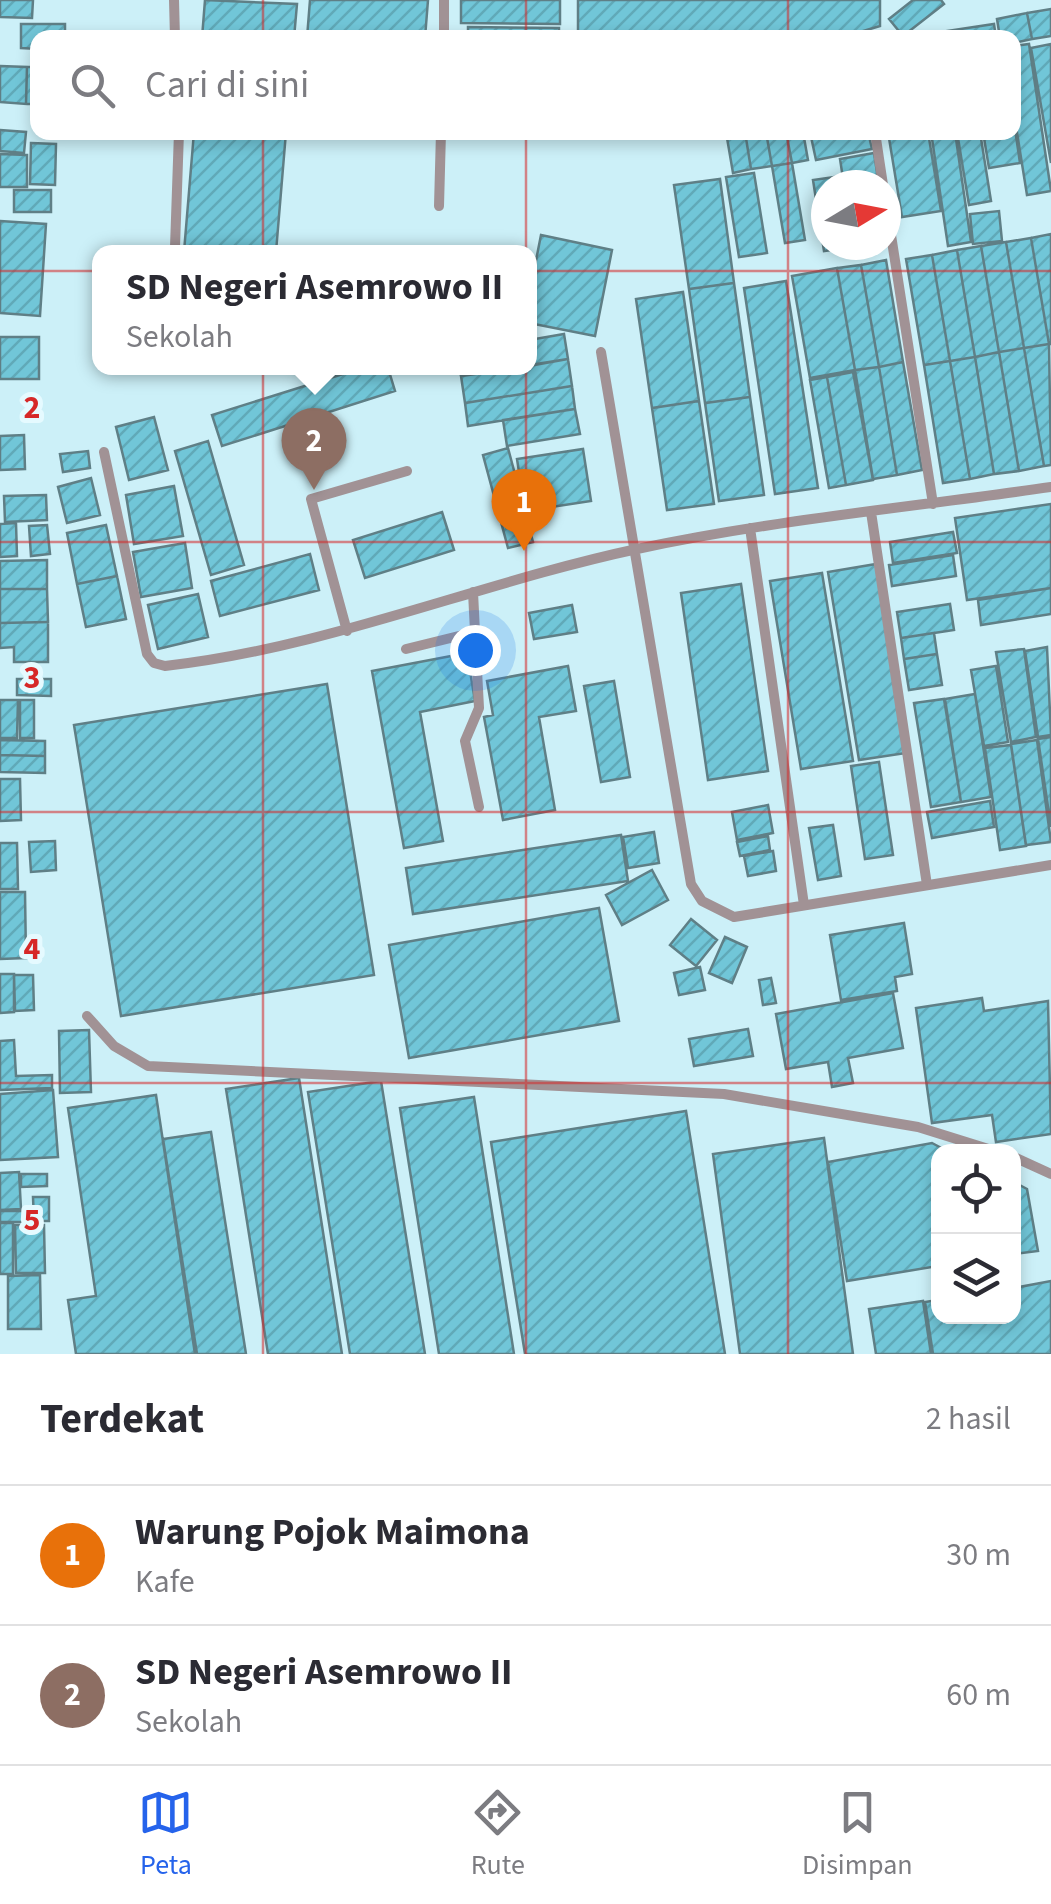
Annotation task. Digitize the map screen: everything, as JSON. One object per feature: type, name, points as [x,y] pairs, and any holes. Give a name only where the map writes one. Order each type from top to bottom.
[{"type":"lane","points":[[174,0],[175,30]]},
{"type":"lane","points":[[444,0],[444,30]]},
{"type":"lane","points":[[174,245],[179,140]]},
{"type":"lane","points":[[439,206],[441,140]]},
{"type":"lane","points":[[876,140],[881,170]]},
{"type":"lane","points":[[895,260],[933,504]]},
{"type":"lane","points":[[601,352],[692,884],[702,901],[734,917],[1051,865]]},
{"type":"lane","points":[[104,452],[147,654],[154,664],[164,666],[346,631],[473,592],[637,549],[750,528],[1051,486]]},
{"type":"lane","points":[[346,631],[311,498],[407,470]]},
{"type":"lane","points":[[871,512],[926,886]]},
{"type":"lane","points":[[750,528],[804,905]]},
{"type":"lane","points":[[473,592],[479,708],[465,741],[479,806]]},
{"type":"lane","points":[[406,649],[475,632]]},
{"type":"lane","points":[[86,1016],[114,1046],[148,1066],[724,1094],[918,1127],[972,1144]]},
{"type":"lane","points":[[1021,1160],[1051,1174]]},
{"type":"building","points":[[0,0],[33,0],[32,18],[0,17]]},
{"type":"building","points":[[205,0],[297,4],[295,30],[203,30]]},
{"type":"building","points":[[310,0],[428,0],[426,30],[308,30]]},
{"type":"building","points":[[461,0],[560,0],[560,24],[461,23]]},
{"type":"building","points":[[578,0],[880,0],[880,26],[867,30],[578,30]]},
{"type":"building","points":[[913,0],[941,0],[944,4],[911,30],[898,30],[889,19]]},
{"type":"building","points":[[1051,9],[1051,36],[1032,39],[1027,13]]},
{"type":"building","points":[[1027,13],[1032,39],[1021,41],[1021,30],[999,30],[997,19]]},
{"type":"building","points":[[21,24],[65,24],[65,30],[30,30],[30,49],[21,48]]},
{"type":"building","points":[[994,24],[995,30],[954,30]]},
{"type":"building","points":[[468,27],[559,28],[559,30]]},
{"type":"building","points":[[1029,44],[1051,191],[1027,195],[1018,140],[1021,45]]},
{"type":"building","points":[[1051,44],[1051,163],[1031,48]]},
{"type":"building","points":[[0,66],[27,67],[26,104],[0,102]]},
{"type":"building","points":[[27,67],[30,67],[30,104],[26,104]]},
{"type":"building","points":[[0,130],[26,132],[24,153],[0,151]]},
{"type":"building","points":[[193,140],[285,140],[277,245],[185,245]]},
{"type":"building","points":[[727,140],[746,140],[751,169],[733,173]]},
{"type":"building","points":[[746,140],[767,140],[772,166],[751,169]]},
{"type":"building","points":[[767,140],[788,140],[792,163],[772,166]]},
{"type":"building","points":[[788,140],[804,140],[808,160],[792,163]]},
{"type":"building","points":[[812,140],[870,140],[872,149],[816,160]]},
{"type":"building","points":[[889,140],[929,140],[941,211],[902,217],[901,170],[894,170]]},
{"type":"building","points":[[932,140],[956,140],[971,242],[948,246]]},
{"type":"building","points":[[958,140],[981,140],[991,201],[969,205]]},
{"type":"building","points":[[984,140],[1017,140],[1020,163],[989,168]]},
{"type":"building","points":[[31,143],[56,144],[55,185],[30,184]]},
{"type":"building","points":[[874,153],[877,170],[842,170],[840,159]]},
{"type":"building","points":[[0,154],[27,155],[27,187],[0,187]]},
{"type":"building","points":[[792,163],[805,240],[785,243],[772,166]]},
{"type":"building","points":[[754,173],[767,253],[739,257],[726,177]]},
{"type":"building","points":[[720,179],[734,283],[689,289],[674,185]]},
{"type":"building","points":[[14,190],[51,190],[51,212],[14,212]]},
{"type":"building","points":[[999,211],[1002,241],[973,244],[970,214]]},
{"type":"building","points":[[0,221],[46,224],[40,316],[0,313]]},
{"type":"building","points":[[1051,234],[1051,344],[1049,344],[1031,238]]},
{"type":"building","points":[[541,235],[612,250],[595,336],[537,325],[537,255]]},
{"type":"building","points":[[1031,238],[1049,344],[1024,348],[1006,242]]},
{"type":"building","points":[[1006,242],[1024,348],[999,352],[981,246]]},
{"type":"building","points":[[981,246],[999,352],[975,357],[957,250]]},
{"type":"building","points":[[957,250],[975,357],[950,361],[932,255]]},
{"type":"building","points":[[932,255],[950,361],[924,365],[906,259]]},
{"type":"building","points":[[886,260],[903,362],[879,367],[861,265]]},
{"type":"building","points":[[861,265],[879,367],[855,370],[837,268]]},
{"type":"building","points":[[837,268],[855,370],[810,378],[792,276]]},
{"type":"building","points":[[786,281],[818,488],[775,494],[744,288]]},
{"type":"building","points":[[734,283],[750,397],[705,403],[689,289]]},
{"type":"building","points":[[683,292],[699,401],[652,408],[636,299]]},
{"type":"building","points":[[564,334],[568,359],[537,365],[537,339]]},
{"type":"building","points":[[0,337],[39,337],[39,379],[0,379]]},
{"type":"building","points":[[1049,344],[1051,465],[1044,466],[1024,348]]},
{"type":"building","points":[[1024,348],[1044,466],[1019,471],[999,352]]},
{"type":"building","points":[[999,352],[1019,471],[994,474],[975,357]]},
{"type":"building","points":[[975,357],[994,474],[970,479],[950,361]]},
{"type":"building","points":[[568,359],[572,386],[465,403],[461,376],[537,375],[537,364]]},
{"type":"building","points":[[950,361],[970,479],[943,483],[924,365]]},
{"type":"building","points":[[903,362],[922,470],[897,475],[879,367]]},
{"type":"building","points":[[879,367],[897,475],[873,479],[855,370]]},
{"type":"building","points":[[853,372],[873,480],[846,485],[827,377]]},
{"type":"building","points":[[340,375],[390,375],[395,391],[222,446],[212,415]]},
{"type":"building","points":[[827,377],[846,485],[829,488],[810,380]]},
{"type":"building","points":[[572,386],[575,409],[468,426],[465,403]]},
{"type":"building","points":[[750,397],[764,495],[719,501],[705,403]]},
{"type":"building","points":[[699,401],[714,504],[667,510],[652,408]]},
{"type":"building","points":[[575,409],[580,434],[507,446],[503,420]]},
{"type":"building","points":[[154,417],[168,470],[129,480],[116,427]]},
{"type":"building","points":[[24,435],[25,469],[0,470],[0,436]]},
{"type":"building","points":[[208,441],[244,565],[211,575],[175,451]]},
{"type":"building","points":[[508,448],[533,542],[508,548],[483,455]]},
{"type":"building","points":[[583,449],[591,501],[525,511],[517,459]]},
{"type":"building","points":[[88,451],[90,468],[63,472],[60,454]]},
{"type":"building","points":[[91,478],[100,515],[67,523],[58,487]]},
{"type":"building","points":[[174,486],[183,536],[134,544],[126,495]]},
{"type":"building","points":[[46,495],[47,520],[5,522],[4,496]]},
{"type":"building","points":[[1051,504],[1051,588],[967,600],[955,518]]},
{"type":"building","points":[[442,512],[454,550],[365,578],[353,540]]},
{"type":"building","points":[[16,523],[17,556],[0,557],[0,524]]},
{"type":"building","points":[[47,525],[50,554],[31,556],[29,526]]},
{"type":"building","points":[[106,525],[117,576],[77,584],[67,533]]},
{"type":"building","points":[[953,532],[957,553],[893,563],[890,542]]},
{"type":"building","points":[[185,543],[192,588],[141,597],[133,552]]},
{"type":"building","points":[[310,554],[319,590],[220,616],[211,581]]},
{"type":"building","points":[[953,555],[956,576],[892,586],[889,565]]},
{"type":"building","points":[[47,560],[47,589],[0,589],[0,561]]},
{"type":"building","points":[[876,564],[906,753],[859,760],[828,572]]},
{"type":"building","points":[[822,573],[853,761],[801,769],[770,581]]},
{"type":"building","points":[[117,576],[126,619],[86,627],[77,584]]},
{"type":"building","points":[[741,584],[768,771],[708,780],[681,593]]},
{"type":"building","points":[[1051,588],[1051,614],[981,625],[978,600]]},
{"type":"building","points":[[0,589],[47,589],[48,622],[0,623]]},
{"type":"building","points":[[198,594],[208,637],[158,649],[148,605]]},
{"type":"building","points":[[950,604],[954,630],[901,638],[897,612]]},
{"type":"building","points":[[572,605],[577,632],[534,639],[529,613]]},
{"type":"building","points":[[48,622],[48,662],[14,662],[14,647],[0,648],[0,623]]},
{"type":"building","points":[[934,633],[937,654],[904,659],[901,638]]},
{"type":"building","points":[[1047,647],[1051,735],[1038,737],[1025,651]]},
{"type":"building","points":[[1024,649],[1036,737],[1011,742],[996,652]]},
{"type":"building","points":[[467,653],[475,701],[420,712],[443,841],[404,848],[372,671]]},
{"type":"building","points":[[937,654],[942,685],[909,690],[904,659]]},
{"type":"building","points":[[568,666],[576,711],[539,717],[555,810],[503,820],[484,717],[493,715],[487,681]]},
{"type":"building","points":[[996,666],[1008,742],[984,746],[971,670]]},
{"type":"building","points":[[17,679],[51,679],[51,696],[17,695]]},
{"type":"building","points":[[614,681],[630,777],[601,782],[584,686]]},
{"type":"building","points":[[327,684],[374,975],[121,1016],[74,725]]},
{"type":"building","points":[[975,694],[991,797],[961,802],[945,699]]},
{"type":"building","points":[[944,699],[961,802],[931,807],[914,703]]},
{"type":"building","points":[[0,700],[18,700],[17,738],[0,738]]},
{"type":"building","points":[[20,700],[34,700],[34,738],[20,738]]},
{"type":"building","points":[[1051,737],[1051,827],[1038,739]]},
{"type":"building","points":[[0,740],[45,741],[45,756],[0,755]]},
{"type":"building","points":[[1037,740],[1051,842],[1026,845],[1011,744]]},
{"type":"building","points":[[1011,745],[1026,846],[1000,850],[985,748]]},
{"type":"building","points":[[0,755],[45,756],[45,773],[0,772]]},
{"type":"building","points":[[879,762],[893,855],[865,859],[851,766]]},
{"type":"building","points":[[0,779],[20,779],[21,820],[0,821]]},
{"type":"building","points":[[990,801],[994,827],[932,838],[927,812]]},
{"type":"building","points":[[768,805],[773,833],[737,840],[732,812]]},
{"type":"building","points":[[833,825],[841,876],[818,880],[809,828]]},
{"type":"building","points":[[654,832],[659,863],[628,868],[623,837]]},
{"type":"building","points":[[621,835],[628,881],[413,914],[406,868]]},
{"type":"building","points":[[768,836],[770,850],[740,856],[737,842]]},
{"type":"building","points":[[55,841],[56,870],[31,872],[29,842]]},
{"type":"building","points":[[0,843],[17,843],[18,889],[0,889]]},
{"type":"building","points":[[773,851],[776,871],[748,876],[744,856]]},
{"type":"building","points":[[652,870],[668,900],[622,925],[606,895]]},
{"type":"building","points":[[0,892],[25,892],[26,958],[0,959]]},
{"type":"building","points":[[599,908],[619,1021],[409,1058],[389,945]]},
{"type":"building","points":[[691,919],[717,940],[696,966],[670,945]]},
{"type":"building","points":[[904,923],[912,974],[895,977],[897,991],[841,1000],[830,935]]},
{"type":"building","points":[[725,937],[747,947],[732,983],[709,973]]},
{"type":"building","points":[[700,967],[705,990],[679,995],[674,973]]},
{"type":"building","points":[[0,974],[14,974],[14,1012],[0,1013]]},
{"type":"building","points":[[14,975],[33,975],[34,1010],[15,1011]]},
{"type":"building","points":[[771,978],[776,1003],[763,1005],[759,980]]},
{"type":"building","points":[[893,993],[903,1048],[848,1058],[853,1083],[832,1087],[828,1062],[786,1069],[776,1014]]},
{"type":"building","points":[[982,998],[984,1011],[1048,1001],[1051,1134],[996,1142],[992,1115],[932,1123],[916,1008]]},
{"type":"building","points":[[748,1029],[753,1056],[694,1066],[689,1039]]},
{"type":"building","points":[[89,1030],[91,1092],[60,1093],[59,1031]]},
{"type":"building","points":[[14,1040],[16,1076],[52,1075],[52,1088],[0,1090],[0,1041]]},
{"type":"building","points":[[299,1078],[342,1354],[268,1354],[226,1089]]},
{"type":"building","points":[[381,1081],[425,1354],[350,1354],[308,1092]]},
{"type":"building","points":[[53,1090],[58,1157],[0,1160],[0,1094]]},
{"type":"building","points":[[156,1095],[195,1354],[76,1354],[68,1300],[96,1296],[68,1108]]},
{"type":"building","points":[[474,1097],[514,1354],[439,1354],[400,1108]]},
{"type":"building","points":[[686,1111],[725,1354],[525,1354],[491,1142]]},
{"type":"building","points":[[211,1132],[246,1354],[197,1354],[163,1139]]},
{"type":"building","points":[[824,1138],[853,1354],[740,1354],[713,1154]]},
{"type":"building","points":[[934,1144],[931,1267],[847,1281],[828,1162]]},
{"type":"building","points":[[19,1172],[21,1209],[0,1210],[0,1173]]},
{"type":"building","points":[[21,1174],[47,1174],[47,1186],[21,1187]]},
{"type":"building","points":[[1021,1186],[1027,1189],[1038,1251],[1021,1253]]},
{"type":"building","points":[[33,1197],[49,1197],[49,1221],[34,1221]]},
{"type":"building","points":[[0,1211],[30,1211],[30,1222],[0,1222]]},
{"type":"building","points":[[0,1223],[13,1223],[13,1274],[0,1274]]},
{"type":"building","points":[[15,1225],[44,1225],[45,1273],[16,1273]]},
{"type":"building","points":[[40,1275],[41,1329],[8,1329],[8,1276]]},
{"type":"building","points":[[1051,1281],[1051,1354],[933,1354],[925,1302],[931,1301],[931,1324],[1021,1324],[1021,1287]]},
{"type":"building","points":[[923,1301],[931,1354],[876,1354],[869,1309]]},
{"type":"place","name":"SD Negeri Asemrowo II","points":[[314,490]]},
{"type":"place","name":"Warung Pojok Maimona","points":[[524,551]]}]
